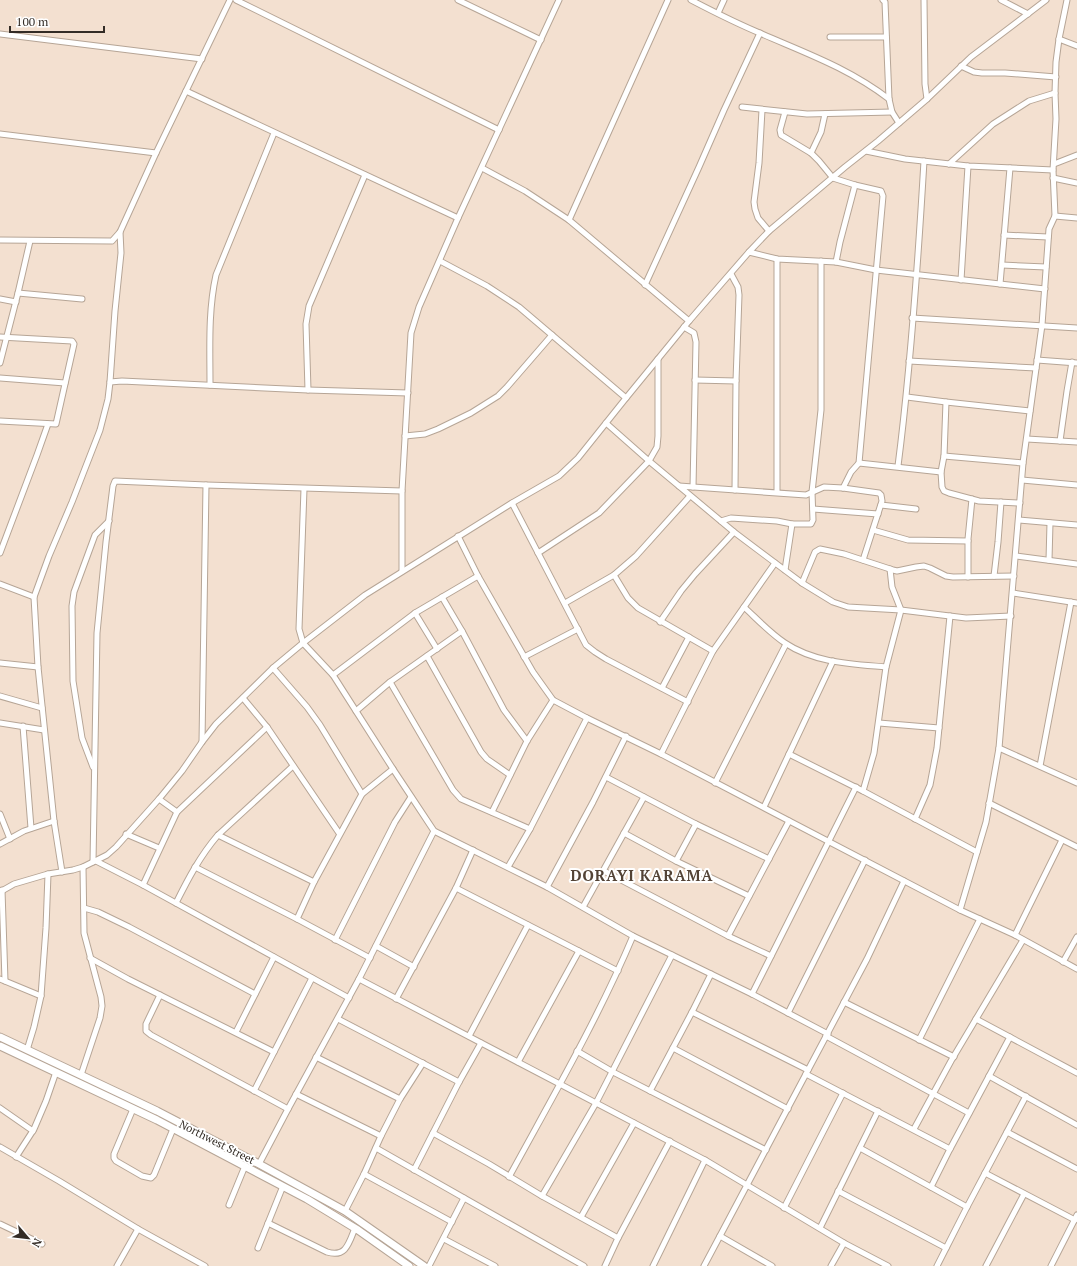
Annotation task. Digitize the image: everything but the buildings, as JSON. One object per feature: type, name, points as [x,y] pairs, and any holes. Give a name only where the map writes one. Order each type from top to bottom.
[{"type":"main road","name":"Northwest Street","points":[[0,1037],[157,1111],[259,1164],[345,1211],[424,1266]]},
{"type":"main road","name":"Northwest Street","points":[[0,1046],[133,1109],[283,1186],[355,1228],[410,1266]]},
{"type":"street","points":[[0,240],[115,240],[230,0]]},
{"type":"street","points":[[236,0],[499,130]]},
{"type":"street","points":[[458,0],[541,40]]},
{"type":"street","points":[[402,571],[402,491],[411,333],[419,307],[458,218],[559,0]]},
{"type":"street","points":[[569,220],[668,0]]},
{"type":"street","points":[[691,0],[760,33],[843,69],[889,99]]},
{"type":"street","points":[[718,13],[724,0]]},
{"type":"street","points":[[883,0],[885,2],[889,99],[892,112],[899,123]]},
{"type":"street","points":[[924,0],[925,84],[927,98]]},
{"type":"street","points":[[1001,0],[1028,14]]},
{"type":"street","points":[[41,996],[3,980],[1,891],[14,884],[48,874],[83,867],[111,851],[159,799],[182,771],[216,724],[273,668],[365,595],[458,536],[559,476],[578,458],[689,321],[769,231],[899,123],[971,57],[1046,0]]},
{"type":"street","points":[[960,910],[986,822],[999,748],[1023,463],[1042,325],[1049,229],[1055,216],[1053,170],[1056,119],[1055,93],[1059,39],[1067,0]]},
{"type":"street","points":[[645,285],[760,33]]},
{"type":"street","points":[[0,34],[202,59]]},
{"type":"street","points":[[830,37],[886,37]]},
{"type":"street","points":[[1059,39],[1077,46]]},
{"type":"street","points":[[961,66],[974,72],[982,73],[1005,73],[1056,77]]},
{"type":"street","points":[[186,91],[458,218]]},
{"type":"street","points":[[949,164],[993,124],[1029,101],[1055,93]]},
{"type":"street","points":[[742,108],[825,114],[892,112]]},
{"type":"street","points":[[762,110],[759,163],[754,202],[758,218],[769,231]]},
{"type":"street","points":[[785,112],[780,130],[781,135],[811,153],[832,178],[880,191],[883,196],[859,463],[851,472],[843,488]]},
{"type":"street","points":[[811,153],[821,132],[825,114]]},
{"type":"street","points":[[210,385],[210,318],[212,294],[216,275],[274,133]]},
{"type":"street","points":[[0,134],[156,153]]},
{"type":"street","points":[[866,151],[905,160],[968,166],[1053,170]]},
{"type":"street","points":[[1054,164],[1077,154]]},
{"type":"street","points":[[898,466],[907,397],[912,318],[917,275],[924,161]]},
{"type":"street","points":[[961,280],[968,166]]},
{"type":"street","points":[[482,168],[526,191],[569,220],[689,321]]},
{"type":"street","points":[[1000,284],[1010,168]]},
{"type":"street","points":[[308,390],[306,324],[309,306],[365,175]]},
{"type":"street","points":[[1053,178],[1077,183]]},
{"type":"street","points":[[836,262],[855,185]]},
{"type":"street","points":[[1055,216],[1077,218]]},
{"type":"street","points":[[62,872],[54,821],[44,730],[38,667],[34,596],[100,430],[110,382],[121,253],[120,232]]},
{"type":"street","points":[[1004,235],[1048,237]]},
{"type":"street","points":[[0,363],[30,241]]},
{"type":"street","points":[[749,252],[777,259],[836,262],[876,270],[1045,289]]},
{"type":"street","points":[[777,259],[777,492]]},
{"type":"street","points":[[440,261],[487,286],[519,308],[626,398]]},
{"type":"street","points":[[722,522],[731,518],[777,521],[792,524],[811,524],[813,520],[814,509],[812,492],[821,410],[820,261]]},
{"type":"street","points":[[1002,265],[1046,267]]},
{"type":"street","points":[[731,274],[738,287],[739,295],[736,381],[735,490]]},
{"type":"street","points":[[18,293],[82,299]]},
{"type":"street","points":[[0,300],[16,302]]},
{"type":"street","points":[[912,318],[1077,328]]},
{"type":"street","points":[[684,327],[694,333],[696,342],[693,487]]},
{"type":"street","points":[[405,436],[425,434],[438,430],[471,413],[498,396],[552,335]]},
{"type":"street","points":[[0,337],[73,342],[56,424],[0,421]]},
{"type":"street","points":[[538,553],[599,513],[649,461],[657,447],[658,436],[658,359]]},
{"type":"street","points":[[1037,360],[1075,363],[1067,391],[1060,441]]},
{"type":"street","points":[[909,361],[1036,368]]},
{"type":"street","points":[[0,378],[65,382]]},
{"type":"street","points":[[695,380],[736,381]]},
{"type":"street","points":[[110,382],[408,393]]},
{"type":"street","points":[[907,397],[1030,411]]},
{"type":"street","points":[[946,402],[944,456],[941,472],[942,487],[944,491],[979,501],[1020,503]]},
{"type":"street","points":[[606,423],[734,532],[802,583],[833,602],[848,607],[900,610],[966,618],[1011,616]]},
{"type":"street","points":[[0,553],[38,455],[48,424]]},
{"type":"street","points":[[1027,439],[1077,442]]},
{"type":"street","points":[[944,456],[1023,463]]},
{"type":"street","points":[[859,463],[898,466],[941,472]]},
{"type":"street","points":[[1022,480],[1077,485]]},
{"type":"street","points":[[94,862],[94,770],[97,633],[106,542],[113,486],[115,481],[304,489],[402,491]]},
{"type":"street","points":[[202,742],[206,485]]},
{"type":"street","points":[[679,486],[806,495],[824,487],[879,493],[882,501],[863,560]]},
{"type":"street","points":[[304,489],[299,629],[303,643],[333,675],[392,769],[434,831],[547,887],[634,936],[788,1013],[969,1114]]},
{"type":"street","points":[[565,603],[614,575],[643,550],[690,496]]},
{"type":"street","points":[[968,577],[968,541],[972,499]]},
{"type":"street","points":[[994,576],[1001,502]]},
{"type":"street","points":[[512,503],[586,645],[606,660],[688,702]]},
{"type":"street","points":[[881,505],[916,509]]},
{"type":"street","points":[[814,509],[878,514]]},
{"type":"street","points":[[1019,520],[1077,525]]},
{"type":"street","points":[[94,770],[82,738],[73,681],[72,606],[74,592],[96,535],[109,521]]},
{"type":"street","points":[[1049,560],[1050,523]]},
{"type":"street","points":[[785,570],[792,524]]},
{"type":"street","points":[[873,530],[908,540],[968,541]]},
{"type":"street","points":[[660,622],[681,592],[734,532]]},
{"type":"street","points":[[458,536],[478,576],[524,657],[553,700],[764,807],[960,910],[1016,935],[1077,969]]},
{"type":"street","points":[[802,583],[815,552],[820,549],[831,550],[897,571],[924,566],[946,576],[953,577],[1014,576]]},
{"type":"street","points":[[1016,556],[1077,564]]},
{"type":"street","points":[[661,754],[713,651],[775,563]]},
{"type":"street","points":[[863,791],[874,753],[886,667],[900,610],[892,587],[890,569]]},
{"type":"street","points":[[614,575],[632,603],[638,608],[660,622],[713,651]]},
{"type":"street","points":[[333,675],[415,613],[478,576]]},
{"type":"street","points":[[0,584],[34,596]]},
{"type":"street","points":[[1013,593],[1074,602],[1040,766]]},
{"type":"street","points":[[442,597],[504,710],[527,741]]},
{"type":"street","points":[[744,607],[775,636],[786,644],[810,656],[833,662],[886,667]]},
{"type":"street","points":[[415,613],[437,649]]},
{"type":"street","points":[[915,819],[930,785],[937,748],[950,616]]},
{"type":"street","points":[[524,657],[578,629]]},
{"type":"street","points":[[356,711],[390,682],[462,631]]},
{"type":"street","points":[[662,688],[688,637]]},
{"type":"street","points":[[715,783],[786,644]]},
{"type":"street","points":[[427,656],[481,752],[487,759],[510,775]]},
{"type":"street","points":[[764,807],[833,662]]},
{"type":"street","points":[[0,663],[38,667]]},
{"type":"street","points":[[273,668],[307,707],[320,725],[362,794]]},
{"type":"street","points":[[390,682],[456,795],[460,799],[530,829]]},
{"type":"street","points":[[0,696],[42,708]]},
{"type":"street","points":[[243,698],[266,727],[339,833]]},
{"type":"street","points":[[492,812],[527,741],[553,700]]},
{"type":"street","points":[[508,867],[530,829],[587,718]]},
{"type":"street","points":[[0,723],[44,730]]},
{"type":"street","points":[[879,723],[939,728]]},
{"type":"street","points":[[22,726],[31,828]]},
{"type":"street","points":[[142,885],[176,812],[266,727]]},
{"type":"street","points":[[547,887],[606,777],[626,736]]},
{"type":"street","points":[[999,748],[1077,783]]},
{"type":"street","points":[[789,754],[856,787],[977,852]]},
{"type":"street","points":[[176,903],[195,867],[207,848],[218,835],[293,766]]},
{"type":"street","points":[[297,919],[339,833],[362,794],[392,769]]},
{"type":"street","points":[[606,777],[696,824],[769,859]]},
{"type":"street","points":[[752,994],[856,787]]},
{"type":"street","points":[[334,940],[395,822],[412,797]]},
{"type":"street","points":[[583,907],[644,797]]},
{"type":"street","points":[[159,799],[176,812]]},
{"type":"street","points":[[989,803],[1077,847]]},
{"type":"street","points":[[0,814],[10,839]]},
{"type":"street","points":[[0,844],[31,828],[54,821]]},
{"type":"street","points":[[728,936],[789,821]]},
{"type":"street","points":[[676,861],[696,824]]},
{"type":"street","points":[[259,1164],[338,1019],[434,831]]},
{"type":"street","points":[[126,834],[159,848]]},
{"type":"street","points":[[624,834],[749,896]]},
{"type":"street","points":[[218,835],[314,882]]},
{"type":"street","points":[[1016,935],[1062,840]]},
{"type":"street","points":[[396,999],[456,888],[473,850]]},
{"type":"street","points":[[788,1013],[865,860]]},
{"type":"street","points":[[94,862],[176,903],[349,998]]},
{"type":"street","points":[[81,1075],[100,1018],[102,1006],[84,933],[83,867]]},
{"type":"street","points":[[195,867],[370,958]]},
{"type":"street","points":[[604,871],[728,936],[771,956]]},
{"type":"street","points":[[27,1050],[41,996],[48,874]]},
{"type":"street","points":[[704,1266],[867,960],[904,881]]},
{"type":"street","points":[[456,888],[618,971]]},
{"type":"street","points":[[84,908],[105,915],[129,927],[255,994]]},
{"type":"street","points":[[919,1040],[980,919]]},
{"type":"street","points":[[468,1036],[528,925]]},
{"type":"street","points":[[509,1177],[560,1084],[618,971],[634,936]]},
{"type":"street","points":[[1063,962],[1077,937]]},
{"type":"street","points":[[914,1129],[954,1057],[1023,940]]},
{"type":"street","points":[[376,946],[414,967]]},
{"type":"street","points":[[518,1062],[579,951]]},
{"type":"street","points":[[542,1196],[613,1072],[672,955]]},
{"type":"street","points":[[236,1032],[274,957]]},
{"type":"street","points":[[90,958],[274,1052]]},
{"type":"street","points":[[650,1091],[711,974]]},
{"type":"street","points":[[254,1091],[312,978]]},
{"type":"street","points":[[359,979],[705,1160],[844,1243],[888,1266]]},
{"type":"street","points":[[160,995],[146,1024],[146,1031],[288,1109]]},
{"type":"street","points":[[844,1002],[954,1057]]},
{"type":"street","points":[[692,1012],[950,1149]]},
{"type":"street","points":[[338,1019],[459,1082]]},
{"type":"street","points":[[976,1019],[1077,1073]]},
{"type":"street","points":[[931,1187],[1010,1037]]},
{"type":"street","points":[[414,1170],[459,1082],[481,1043]]},
{"type":"street","points":[[673,1048],[788,1109]]},
{"type":"street","points":[[577,1051],[613,1072],[766,1150]]},
{"type":"street","points":[[316,1057],[400,1099]]},
{"type":"street","points":[[345,1211],[400,1099],[422,1063]]},
{"type":"street","points":[[16,1157],[33,1131],[46,1101],[56,1072]]},
{"type":"street","points":[[989,1076],[1077,1124]]},
{"type":"street","points":[[784,1208],[843,1093]]},
{"type":"street","points":[[296,1094],[381,1136]]},
{"type":"street","points":[[937,1266],[967,1206],[1026,1096]]},
{"type":"street","points":[[0,1108],[33,1131]]},
{"type":"street","points":[[133,1109],[114,1154],[114,1158],[116,1161],[142,1176],[151,1178],[154,1176],[173,1129]]},
{"type":"street","points":[[820,1228],[878,1111]]},
{"type":"street","points":[[581,1217],[634,1123]]},
{"type":"street","points":[[433,1132],[542,1196],[618,1238]]},
{"type":"street","points":[[1007,1132],[1077,1169]]},
{"type":"street","points":[[605,1266],[618,1238],[670,1142]]},
{"type":"street","points":[[0,1147],[60,1181],[138,1229],[205,1266]]},
{"type":"street","points":[[376,1148],[464,1198],[572,1263],[584,1266]]},
{"type":"street","points":[[860,1148],[967,1206]]},
{"type":"street","points":[[653,1266],[705,1160]]},
{"type":"street","points":[[229,1205],[245,1166]]},
{"type":"street","points":[[985,1173],[1024,1194],[1076,1217],[1051,1266]]},
{"type":"street","points":[[364,1174],[452,1222]]},
{"type":"street","points":[[258,1248],[283,1186]]},
{"type":"street","points":[[838,1192],[946,1248]]},
{"type":"street","points":[[986,1266],[1024,1194]]},
{"type":"street","points":[[429,1266],[464,1198]]},
{"type":"street","points":[[268,1223],[327,1252],[335,1254],[342,1253],[347,1247],[355,1228]]},
{"type":"street","points":[[0,1224],[42,1244]]},
{"type":"street","points":[[117,1266],[138,1229]]},
{"type":"street","points":[[720,1236],[772,1266]]},
{"type":"street","points":[[444,1239],[494,1266]]},
{"type":"street","points":[[831,1266],[844,1243]]},
{"type":"district","name":"DORAYI KARAMA","points":[[642,876]]}]
